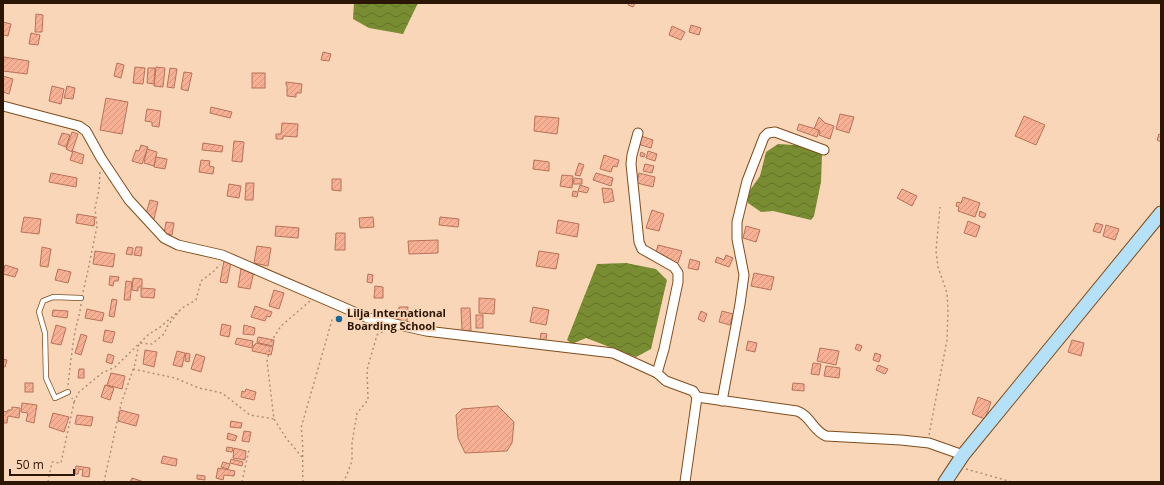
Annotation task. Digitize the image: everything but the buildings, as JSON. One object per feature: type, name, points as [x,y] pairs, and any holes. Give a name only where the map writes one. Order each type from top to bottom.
[{"type":"main road","points":[[946,482],[963,455],[1161,213]]},
{"type":"street","points":[[3,106],[84,128],[101,158],[130,200],[164,238],[178,245],[226,256],[368,318],[426,331],[613,353],[657,373],[666,381],[692,391],[697,397],[802,412],[820,433],[826,436],[901,440],[929,444],[963,455]]},
{"type":"street","points":[[722,401],[744,275],[737,239],[737,222],[748,180],[764,137],[768,133],[775,132],[824,150]]},
{"type":"street","points":[[638,133],[631,164],[639,242],[642,249],[674,267],[678,272],[678,282],[664,349],[657,373]]},
{"type":"street","points":[[686,482],[697,397]]},
{"type":"lane","points":[[68,392],[55,398],[46,378],[46,333],[39,312],[44,301],[53,297],[81,298]]},
{"type":"path","points":[[74,402],[68,392],[70,364],[75,332],[80,315],[81,298],[97,226],[95,208],[99,190],[101,158]]},
{"type":"path","points":[[929,444],[929,435],[947,340],[947,293],[938,267],[936,251],[940,206]]},
{"type":"path","points":[[48,482],[52,462],[61,463],[74,402],[79,392],[102,373],[115,367],[149,334],[159,328],[182,308],[196,300],[201,281],[214,271],[226,256]]},
{"type":"path","points":[[302,457],[286,438],[274,418],[267,361],[272,340],[281,326],[316,296]]},
{"type":"path","points":[[139,343],[152,344],[164,334],[168,325],[182,308]]},
{"type":"path","points":[[303,482],[302,457],[304,441],[301,428],[332,320],[346,308]]},
{"type":"path","points":[[342,482],[346,477],[352,461],[352,443],[357,413],[368,400],[367,370],[377,335],[395,324]]},
{"type":"path","points":[[104,482],[121,404],[133,369],[139,343]]},
{"type":"path","points":[[133,369],[175,378],[199,388],[222,393],[250,415],[274,418]]},
{"type":"path","points":[[242,482],[249,450]]},
{"type":"path","points":[[955,466],[1012,482]]},
{"type":"water","points":[[354,3],[418,3],[403,34],[369,28],[353,19]]},
{"type":"water","points":[[778,144],[808,146],[822,155],[821,182],[814,216],[811,220],[773,211],[761,212],[748,203],[746,196],[760,176],[766,152]]},
{"type":"water","points":[[626,263],[656,269],[667,280],[651,349],[636,357],[586,338],[572,344],[567,340],[597,264]]},
{"type":"place","name":"Lilja International Boarding School","points":[[339,319]]}]
